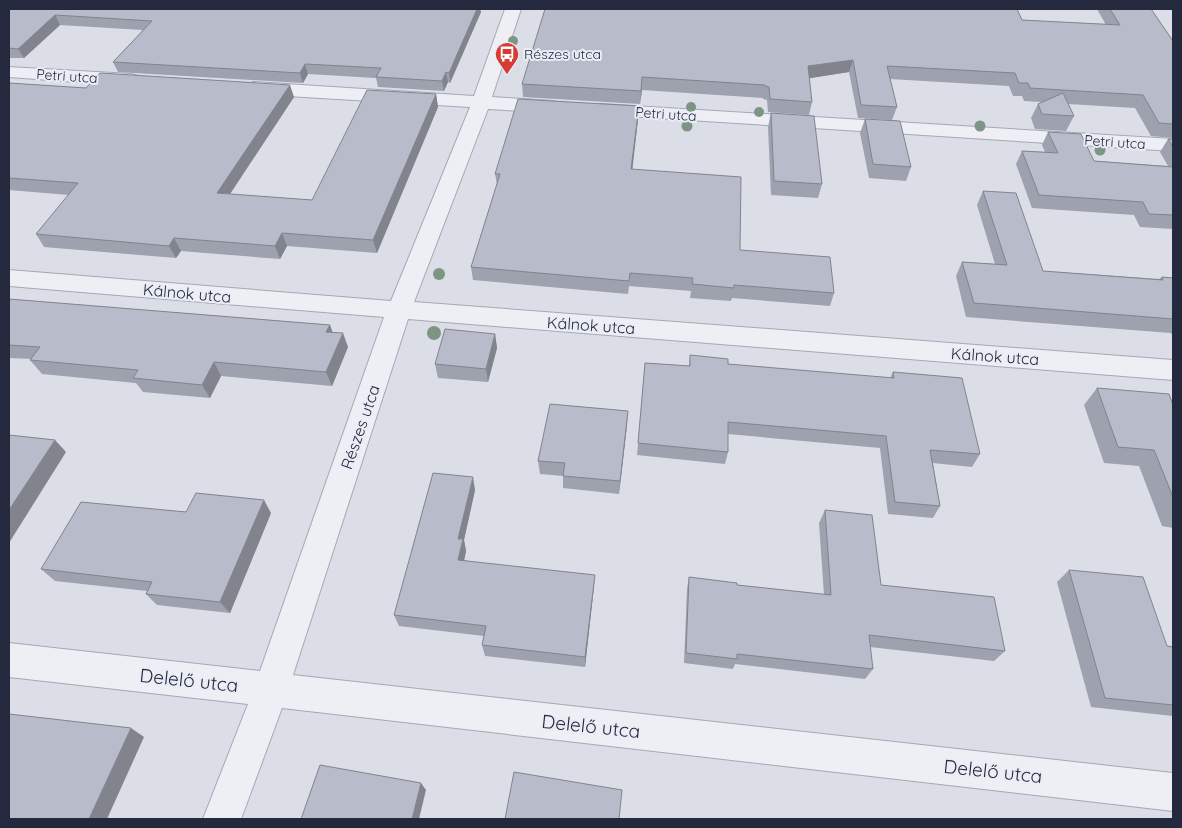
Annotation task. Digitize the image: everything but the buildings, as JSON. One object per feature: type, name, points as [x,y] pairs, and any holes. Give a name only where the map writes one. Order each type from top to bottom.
[{"type":"street","name":"Részes utca","points":[[222,819],[271,689],[399,310],[481,103],[513,9]]},
{"type":"street","name":"Petri utca","points":[[9,72],[146,81]]},
{"type":"street","name":"Petri utca","points":[[235,87],[1173,145]]},
{"type":"street","name":"Kálnok utca","points":[[9,278],[1173,370]]},
{"type":"street","name":"Delelő utca","points":[[9,660],[1173,792]]},
{"type":"place","name":"Részes utca","points":[[507,75]]}]
